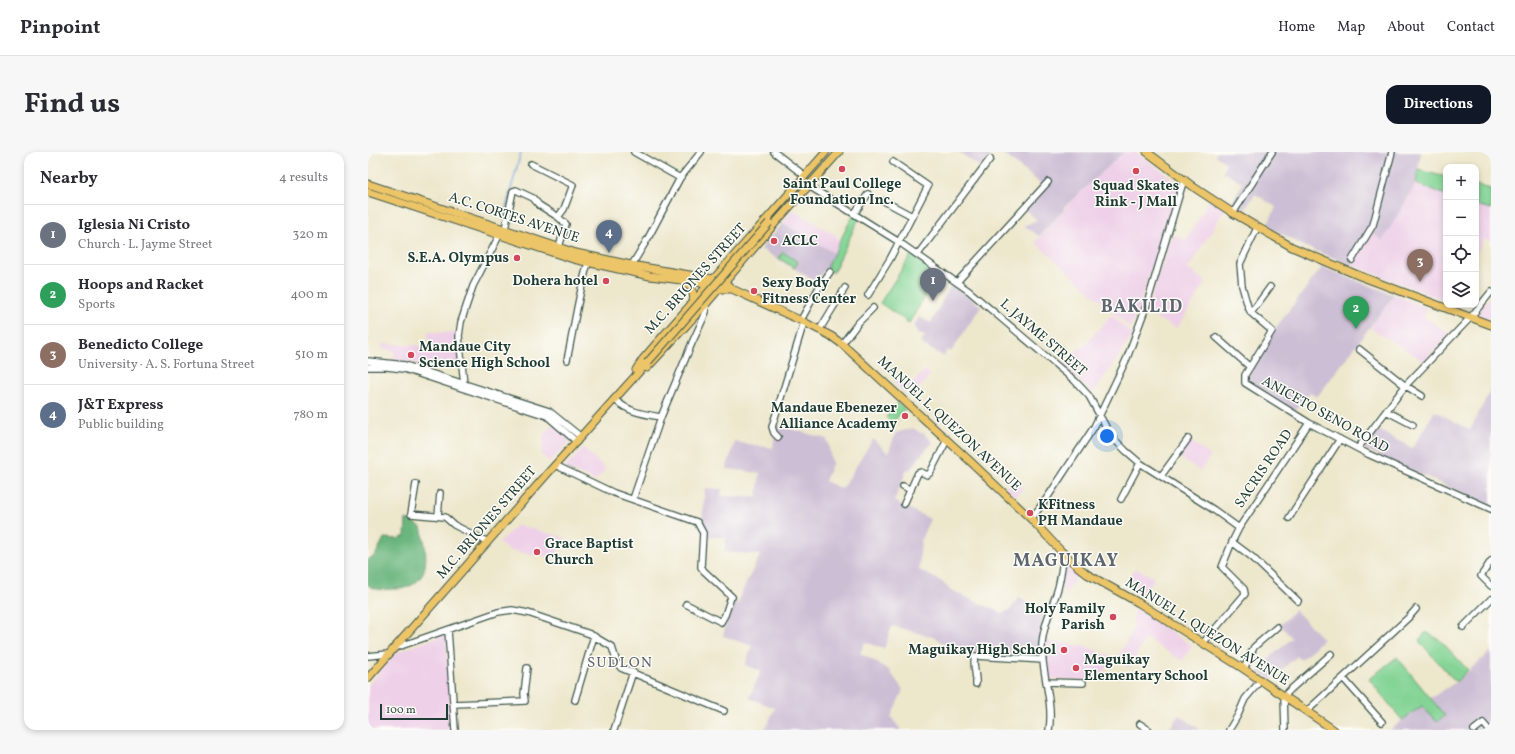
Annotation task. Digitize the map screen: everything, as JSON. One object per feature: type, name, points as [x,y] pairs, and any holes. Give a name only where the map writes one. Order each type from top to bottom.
[{"type":"main road","name":"M.C. BRIONES STREET","points":[[625,387],[643,359],[826,152]]},
{"type":"main road","name":"M.C. BRIONES STREET","points":[[625,387],[649,366],[706,304],[840,152]]},
{"type":"main road","points":[[1148,152],[1184,179],[1257,228],[1317,258],[1491,325]]},
{"type":"main road","name":"A.C. CORTES AVENUE","points":[[368,184],[418,205]]},
{"type":"main road","name":"A.C. CORTES AVENUE","points":[[368,192],[418,205],[591,256],[650,276],[708,285],[719,289]]},
{"type":"main road","name":"M.C. BRIONES STREET","points":[[368,678],[390,651],[579,440],[771,221],[791,192]]},
{"type":"main road","name":"M.C. BRIONES STREET","points":[[771,221],[797,199]]},
{"type":"main road","name":"A.C. CORTES AVENUE","points":[[502,231],[588,263],[698,275],[724,282]]},
{"type":"main road","points":[[698,275],[711,274],[723,267],[725,272],[729,274],[732,273]]},
{"type":"main road","points":[[681,280],[691,289],[694,295],[693,302]]},
{"type":"main road","name":"MANUEL L. QUEZON AVENUE","points":[[724,282],[732,289],[802,321],[842,344],[948,440],[1031,519],[1064,554],[1087,574],[1133,599],[1203,643],[1261,680],[1334,730]]},
{"type":"main road","name":"MANUEL L. QUEZON AVENUE","points":[[719,289],[732,289]]},
{"type":"street","points":[[634,152],[680,178]]},
{"type":"street","points":[[630,268],[650,235],[680,178],[701,152]]},
{"type":"street","points":[[774,152],[805,176]]},
{"type":"street","points":[[1233,213],[1272,152]]},
{"type":"street","points":[[1352,260],[1373,225],[1392,152]]},
{"type":"street","points":[[918,254],[990,159]]},
{"type":"street","points":[[868,295],[899,242],[928,186],[893,162]]},
{"type":"street","points":[[531,164],[572,185],[564,209],[558,217]]},
{"type":"street","points":[[1031,519],[1051,492],[1100,417],[1127,358],[1139,328],[1184,179]]},
{"type":"street","points":[[957,282],[1048,182]]},
{"type":"street","name":"L. JAYME STREET","points":[[809,186],[918,254],[957,282],[1075,381],[1090,396],[1111,436],[1126,451],[1140,463],[1214,510],[1239,528]]},
{"type":"street","points":[[464,384],[459,336],[461,322],[472,286],[502,231],[512,191],[516,190],[532,198],[538,205],[558,217],[566,224],[559,247]]},
{"type":"street","points":[[854,214],[868,194]]},
{"type":"street","points":[[884,201],[912,216]]},
{"type":"street","name":"ANICETO SENO ROAD","points":[[1257,228],[1240,267],[1242,286],[1251,313],[1272,331],[1245,375],[1245,383],[1309,423],[1340,439],[1409,473],[1491,509]]},
{"type":"street","points":[[567,360],[578,298],[588,263]]},
{"type":"street","points":[[778,437],[774,433],[772,427],[802,321],[818,289],[830,272]]},
{"type":"street","points":[[1251,313],[1270,287]]},
{"type":"street","points":[[820,330],[845,288]]},
{"type":"street","points":[[1358,448],[1406,385],[1470,318],[1491,292]]},
{"type":"street","points":[[633,499],[661,417],[706,312],[706,304]]},
{"type":"street","points":[[842,344],[858,323],[873,308]]},
{"type":"street","points":[[1216,337],[1250,367]]},
{"type":"street","points":[[1358,349],[1422,396]]},
{"type":"street","points":[[368,361],[464,384],[547,416],[579,440]]},
{"type":"street","points":[[368,366],[388,365]]},
{"type":"street","points":[[444,379],[500,398]]},
{"type":"street","points":[[614,399],[626,409],[638,413],[661,417]]},
{"type":"street","points":[[1386,411],[1413,425]]},
{"type":"street","name":"SACRIS ROAD","points":[[1203,643],[1245,594],[1244,589],[1222,567],[1232,542],[1239,528],[1309,423]]},
{"type":"street","points":[[1161,476],[1188,439]]},
{"type":"street","points":[[1289,518],[1340,439]]},
{"type":"street","points":[[904,504],[918,473],[921,472],[927,475],[930,474],[948,440]]},
{"type":"street","points":[[1121,499],[1140,463]]},
{"type":"street","points":[[555,465],[614,493],[697,522],[703,534],[701,567],[731,597],[721,622],[686,604]]},
{"type":"street","points":[[416,484],[411,514],[445,517],[454,524],[488,542]]},
{"type":"street","points":[[903,486],[910,490]]},
{"type":"street","points":[[438,516],[440,493]]},
{"type":"street","points":[[1232,542],[1252,557],[1298,601]]},
{"type":"street","points":[[1049,730],[1050,699],[1043,660],[1043,634],[1047,618],[1059,586],[1064,554]]},
{"type":"street","points":[[1491,561],[1481,576],[1491,586]]},
{"type":"street","points":[[1463,627],[1491,599]]},
{"type":"street","points":[[1307,711],[1416,609]]},
{"type":"street","points":[[368,656],[390,651],[498,612],[512,610],[528,613],[594,636],[612,647],[617,663],[621,668],[724,711]]},
{"type":"street","points":[[1244,669],[1254,647],[1277,627]]},
{"type":"street","points":[[448,630],[455,730]]},
{"type":"street","points":[[575,700],[594,636]]},
{"type":"street","points":[[1285,730],[1284,696],[1330,654]]},
{"type":"street","points":[[976,684],[974,662],[975,656],[1043,660]]},
{"type":"street","points":[[454,704],[525,701],[524,694],[527,668]]},
{"type":"street","points":[[614,730],[633,672]]},
{"type":"street","points":[[1343,678],[1382,722]]},
{"type":"street","points":[[1230,730],[1245,699],[1261,680]]},
{"type":"street","points":[[1047,682],[1083,683]]},
{"type":"street","points":[[1474,730],[1482,723],[1489,730]]},
{"type":"street","points":[[1140,724],[1149,730]]},
{"type":"shaded area","points":[[959,152],[993,152],[982,166],[979,166]]},
{"type":"shaded area","points":[[1001,152],[1124,152],[1063,208],[1065,209],[1039,236],[1023,226],[1037,220],[1025,209],[1045,187]]},
{"type":"shaded area","points":[[1124,152],[1136,152],[1181,185],[1164,242],[1160,241],[1140,303],[1141,305],[1130,328],[1035,242],[1062,213],[1070,202]]},
{"type":"shaded area","points":[[1218,152],[1421,152],[1416,184],[1383,240],[1371,233],[1352,265],[1306,247],[1267,226],[1276,207],[1255,194],[1243,213],[1231,204],[1243,183],[1223,172],[1226,163],[1215,155]]},
{"type":"shaded area","points":[[1416,184],[1443,194],[1443,300],[1352,265],[1371,233],[1383,239]]},
{"type":"shaded area","points":[[1210,199],[1225,209],[1188,269],[1206,282],[1177,328],[1146,313],[1172,234],[1186,240]]},
{"type":"shaded area","points":[[1479,206],[1491,209],[1491,241],[1485,239],[1479,249]]},
{"type":"shaded area","points":[[792,210],[837,236],[836,238],[840,240],[834,253],[783,223]]},
{"type":"shaded area","points":[[783,223],[834,253],[827,267],[815,281],[761,249]]},
{"type":"shaded area","points":[[1322,267],[1394,295],[1317,397],[1310,393],[1295,411],[1248,383],[1247,377],[1274,330]]},
{"type":"shaded area","points":[[951,284],[981,306],[951,352],[947,350],[944,357],[921,343],[925,336],[917,332],[914,326],[919,317],[931,323]]},
{"type":"shaded area","points":[[1394,295],[1427,308],[1423,316],[1450,334],[1424,361],[1370,328]]},
{"type":"shaded area","points":[[1491,296],[1491,319],[1478,315],[1481,308]]},
{"type":"shaded area","points":[[1111,315],[1133,335],[1093,394],[1063,366],[1078,349],[1083,347]]},
{"type":"shaded area","points":[[428,332],[456,333],[460,365],[427,365],[394,360],[394,350],[382,349],[382,344],[428,346]]},
{"type":"shaded area","points":[[925,370],[930,375],[911,398],[894,383],[902,375],[912,383]]},
{"type":"shaded area","points":[[1491,389],[1491,506],[1364,449],[1364,446],[1376,429],[1412,448],[1435,411],[1470,430]]},
{"type":"shaded area","points":[[553,424],[571,439],[550,462],[542,455],[544,434]]},
{"type":"shaded area","points":[[776,425],[827,439],[832,464],[825,481],[842,489],[873,439],[888,453],[896,433],[913,428],[922,434],[923,433],[933,442],[920,456],[914,466],[913,465],[910,470],[907,469],[894,501],[930,519],[921,539],[919,570],[941,581],[949,589],[1001,613],[1010,610],[1019,597],[1037,608],[1037,611],[1042,614],[1039,658],[973,656],[950,649],[936,638],[892,626],[884,649],[865,642],[860,653],[889,670],[903,690],[891,717],[901,730],[765,730],[775,708],[749,698],[761,671],[745,665],[752,646],[723,636],[733,596],[738,605],[740,596],[760,555],[724,552],[726,537],[710,537],[705,532],[705,524],[702,524],[705,488],[722,489],[721,496],[757,497],[760,473],[726,469],[735,442],[773,448]]},
{"type":"shaded area","points":[[1189,440],[1211,456],[1200,471],[1178,456]]},
{"type":"shaded area","points":[[583,448],[606,469],[595,481],[565,468]]},
{"type":"shaded area","points":[[1013,479],[1023,488],[1015,497],[1005,488]]},
{"type":"shaded area","points":[[517,525],[566,538],[558,550],[557,558],[508,550],[499,543]]},
{"type":"shaded area","points":[[1066,563],[1078,573],[1067,592],[1061,589],[1064,565]]},
{"type":"shaded area","points":[[1135,568],[1154,578],[1143,597],[1124,586]]},
{"type":"shaded area","points":[[1134,607],[1192,646],[1182,661],[1146,638],[1129,668],[1116,661],[1133,630]]},
{"type":"shaded area","points":[[1295,610],[1323,639],[1301,660],[1297,656],[1270,680],[1258,672],[1262,665],[1292,638],[1280,625]]},
{"type":"shaded area","points":[[446,634],[452,730],[368,730],[368,686],[395,653]]},
{"type":"shaded area","name":"Maguikay Elementary School","points":[[1043,641],[1085,646],[1114,658],[1095,682],[1046,678]]},
{"type":"shaded area","points":[[1491,651],[1491,730],[1390,730],[1422,705],[1437,722],[1445,716],[1431,698],[1456,682]]},
{"type":"shaded area","points":[[1179,715],[1201,730],[1168,730]]},
{"type":"green space","points":[[1418,170],[1443,176],[1443,194],[1416,184]]},
{"type":"green space","points":[[1479,186],[1491,189],[1491,209],[1479,206]]},
{"type":"green space","points":[[853,215],[859,218],[833,273],[827,267]]},
{"type":"green space","points":[[783,252],[798,262],[794,268],[779,258]]},
{"type":"green space","points":[[911,255],[938,275],[909,323],[880,303]]},
{"type":"green space","points":[[898,403],[905,409],[892,423],[886,417]]},
{"type":"green space","points":[[406,519],[421,527],[425,543],[426,561],[421,577],[415,583],[400,589],[383,590],[371,587],[368,585],[368,559],[375,556],[384,538],[399,539],[405,536]]},
{"type":"green space","points":[[1426,632],[1441,641],[1468,670],[1456,682],[1419,641]]},
{"type":"green space","points":[[1397,657],[1445,716],[1437,722],[1422,706],[1402,720],[1369,679]]},
{"type":"waterway","points":[[503,219],[521,152]]},
{"type":"place","name":"Saint Paul College Foundation Inc.","points":[[842,169]]},
{"type":"place","name":"Squad Skates Rink - J Mall","points":[[1136,171]]},
{"type":"place","name":"ACLC","points":[[774,241]]},
{"type":"place","name":"J&T Express","points":[[609,253]]},
{"type":"place","name":"S.E.A. Olympus","points":[[517,258]]},
{"type":"place","name":"Dohera hotel","points":[[606,281]]},
{"type":"place","name":"Benedicto College","points":[[1420,282]]},
{"type":"place","name":"Sexy Body Fitness Center","points":[[754,291]]},
{"type":"place","name":"Iglesia Ni Cristo","points":[[933,301]]},
{"type":"place","name":"Hoops and Racket","points":[[1356,329]]},
{"type":"place","name":"Mandaue City Science High School","points":[[411,355]]},
{"type":"place","name":"Mandaue Ebenezer Alliance Academy","points":[[905,416]]},
{"type":"place","name":"KFitness PH Mandaue","points":[[1030,513]]},
{"type":"place","name":"Grace Baptist Church","points":[[537,552]]},
{"type":"place","name":"Holy Family Parish","points":[[1113,617]]},
{"type":"place","name":"Maguikay High School","points":[[1064,650]]},
{"type":"place","name":"Maguikay Elementary School","points":[[1076,668]]},
{"type":"district","name":"BAKILID","points":[[1142,307]]},
{"type":"district","name":"MAGUIKAY","points":[[1066,561]]},
{"type":"district","name":"SUDLON","points":[[620,663]]}]
